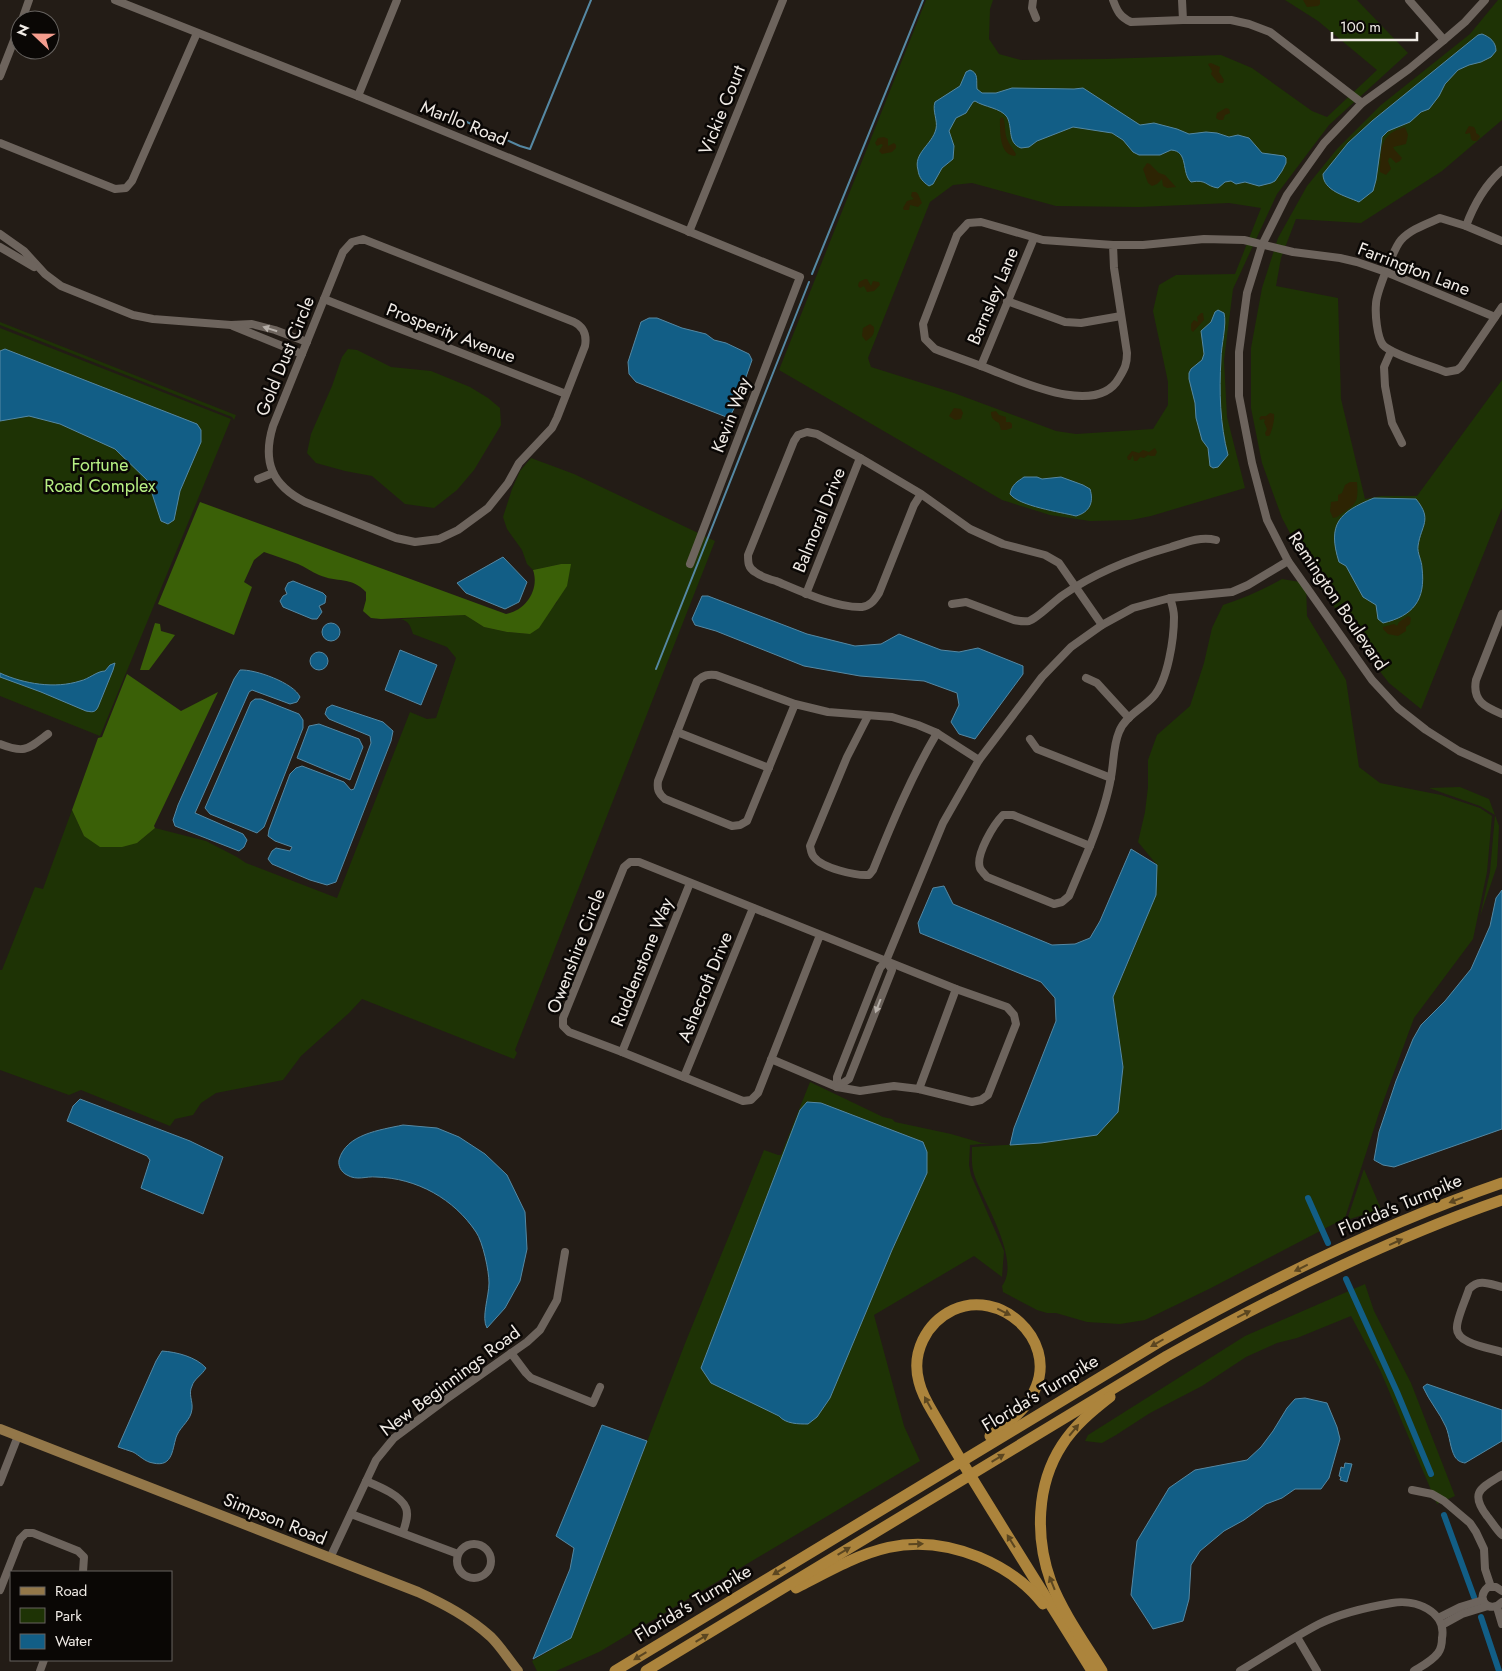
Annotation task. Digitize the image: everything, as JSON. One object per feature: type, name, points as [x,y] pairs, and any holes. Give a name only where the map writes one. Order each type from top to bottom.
[{"type":"highway","name":"Florida's Turnpike","points":[[615,1671],[1159,1342],[1214,1311],[1345,1247],[1420,1214],[1502,1183]]},
{"type":"highway","name":"Florida's Turnpike","points":[[646,1671],[1159,1361],[1221,1326],[1352,1262],[1426,1229],[1502,1200]]},
{"type":"highway","points":[[926,1483],[1004,1426],[1018,1414],[1030,1401],[1037,1387],[1040,1358],[1036,1342],[1017,1319],[1002,1310],[971,1305],[955,1310],[940,1318],[928,1330],[919,1348],[916,1364],[918,1382],[924,1398],[952,1445],[978,1488],[1092,1671]]},
{"type":"highway","points":[[1102,1671],[1062,1606],[1051,1583],[1044,1560],[1040,1536],[1040,1513],[1044,1490],[1051,1468],[1061,1446],[1093,1410],[1116,1393],[1221,1326]]},
{"type":"highway","points":[[728,1622],[864,1554],[882,1548],[901,1545],[937,1545],[965,1552],[992,1563],[1023,1582],[1045,1607],[1084,1671]]},
{"type":"main road","name":"Simpson Road","points":[[0,1429],[418,1592],[448,1606],[472,1621],[492,1639],[518,1671]]},
{"type":"street","name":"Marllo Road","points":[[115,0],[358,96],[800,277]]},
{"type":"street","points":[[358,96],[397,0]]},
{"type":"street","name":"Vickie Court","points":[[689,232],[783,0]]},
{"type":"street","points":[[1033,0],[1032,8],[1036,18]]},
{"type":"street","points":[[1112,0],[1117,12],[1124,19],[1131,22],[1230,20],[1249,24],[1270,32],[1362,103]]},
{"type":"street","points":[[1182,0],[1183,20]]},
{"type":"street","points":[[1410,0],[1444,40]]},
{"type":"street","name":"Remington Boulevard","points":[[1485,0],[1465,22],[1444,40],[1409,69],[1362,103],[1324,143],[1287,194],[1262,245],[1252,273],[1244,311],[1239,352],[1239,396],[1252,463],[1267,520],[1288,560],[1372,680],[1398,708],[1426,730],[1459,752],[1502,770]]},
{"type":"street","points":[[0,143],[115,189],[126,188],[132,181],[197,33]]},
{"type":"street","points":[[0,76],[10,50]]},
{"type":"street","points":[[0,52],[8,55]]},
{"type":"street","points":[[1466,226],[1480,194],[1502,170]]},
{"type":"street","points":[[1502,241],[1466,226],[1440,218],[1416,229],[1400,241],[1386,272],[1376,303],[1379,337],[1382,344],[1391,351],[1446,372],[1457,370],[1476,346],[1502,307]]},
{"type":"street","name":"Farrington Lane","points":[[1114,246],[1114,268],[1127,364],[1116,383],[1101,394],[1084,397],[1061,394],[1029,385],[936,349],[925,339],[923,324],[957,235],[968,223],[981,222],[1034,238],[1052,241],[1114,246],[1143,245],[1204,238],[1235,239],[1293,252],[1340,258],[1386,272],[1495,316]]},
{"type":"street","points":[[0,234],[24,251],[45,274]]},
{"type":"street","name":"Barnsley Lane","points":[[981,366],[1034,238]]},
{"type":"street","name":"Gold Dust Circle","points":[[356,240],[363,240],[378,244],[579,324],[586,335],[585,346],[552,428],[525,455],[499,496],[488,508],[458,530],[439,539],[415,542],[396,538],[305,502],[286,491],[279,484],[273,473],[268,455],[270,435],[324,299],[343,252],[348,245],[356,240]]},
{"type":"street","points":[[0,248],[19,257],[61,286],[141,318],[231,325],[252,324],[307,342]]},
{"type":"street","name":"Kevin Way","points":[[690,564],[800,277]]},
{"type":"street","name":"Prosperity Avenue","points":[[324,299],[566,394]]},
{"type":"street","points":[[1007,301],[1065,322],[1082,323],[1121,316]]},
{"type":"street","points":[[231,325],[302,354]]},
{"type":"street","points":[[1391,351],[1384,367],[1385,386],[1392,423],[1402,443]]},
{"type":"street","points":[[921,494],[914,505],[879,592],[874,601],[862,607],[837,604],[806,594],[755,573],[748,564],[748,555],[794,441],[798,435],[806,432],[817,434],[921,494],[970,529],[1003,544],[1046,555],[1060,562],[1102,625]]},
{"type":"street","name":"Balmoral Drive","points":[[806,594],[860,458]]},
{"type":"street","points":[[258,479],[273,473]]},
{"type":"street","points":[[952,604],[966,602],[1014,620],[1030,621],[1062,595],[1105,570],[1126,561],[1192,540],[1208,538],[1216,540]]},
{"type":"street","points":[[837,1087],[837,1077],[880,968],[886,961],[943,823],[979,760],[1042,677],[1071,647],[1102,625],[1133,608],[1170,598],[1232,592],[1248,585],[1288,560]]},
{"type":"street","points":[[1090,846],[1013,815],[1002,815],[995,823],[979,857],[980,868],[987,877],[1054,904],[1062,902],[1069,896],[1090,846],[1104,810],[1116,742],[1123,725],[1153,697],[1163,678],[1172,643],[1174,616],[1170,598]]},
{"type":"street","points":[[1502,614],[1476,680],[1474,690],[1483,706],[1502,714]]},
{"type":"street","points":[[795,704],[747,821],[740,825],[732,826],[665,799],[659,794],[657,788],[658,781],[677,732],[698,681],[708,674],[716,675],[795,704],[828,712],[892,717],[918,725],[937,733],[979,760]]},
{"type":"street","points":[[1086,678],[1097,683],[1130,718]]},
{"type":"street","points":[[868,716],[847,757],[810,846],[812,856],[824,865],[859,876],[869,875],[872,870],[901,801],[920,761],[937,733]]},
{"type":"street","points":[[677,732],[769,768]]},
{"type":"street","points":[[0,744],[18,750],[28,749],[48,734]]},
{"type":"street","points":[[1030,739],[1037,749],[1111,778]]},
{"type":"street","name":"Owenshire Circle","points":[[771,1059],[837,1087],[860,1090],[894,1086],[919,1089],[972,1102],[981,1100],[988,1095],[1016,1024],[1014,1015],[1007,1007],[956,990],[886,961],[639,862],[630,862],[624,867],[563,1018],[563,1026],[569,1032],[743,1101],[751,1100],[758,1093],[771,1059],[820,935]]},
{"type":"street","name":"Ruddenstone Way","points":[[622,1052],[690,883]]},
{"type":"street","name":"Ashecroft Drive","points":[[684,1077],[753,908]]},
{"type":"street","points":[[837,1087],[849,1079],[892,970],[886,961]]},
{"type":"street","points":[[919,1089],[956,990]]},
{"type":"street","points":[[858,1025],[869,1029]]},
{"type":"street","name":"New Beginnings Road","points":[[330,1558],[376,1460],[394,1438],[528,1342],[540,1330],[557,1300],[565,1252]]},
{"type":"street","points":[[1502,1287],[1484,1282],[1473,1285],[1469,1289],[1456,1328],[1459,1336],[1465,1341],[1502,1352]]},
{"type":"street","points":[[512,1353],[530,1378],[593,1403],[600,1387]]},
{"type":"street","points":[[0,1482],[18,1436]]},
{"type":"street","points":[[1502,1475],[1484,1486],[1478,1494],[1478,1498],[1480,1506],[1502,1534]]},
{"type":"street","points":[[366,1481],[402,1501],[407,1510],[407,1520],[403,1532]]},
{"type":"street","points":[[1412,1490],[1432,1494],[1444,1501],[1470,1523],[1484,1549],[1485,1569],[1490,1587]]},
{"type":"street","points":[[351,1514],[458,1554]]},
{"type":"street","points":[[0,1590],[3,1573],[20,1539],[26,1533],[78,1550],[84,1557],[83,1571]]},
{"type":"street","points":[[470,1544],[481,1545],[488,1552],[490,1558],[489,1568],[481,1576],[470,1577],[460,1571],[457,1560],[458,1554],[470,1544]]},
{"type":"street","points":[[1486,1603],[1483,1594],[1485,1590],[1496,1586],[1502,1590]]},
{"type":"street","points":[[1240,1671],[1320,1624],[1337,1617],[1394,1603],[1414,1603],[1422,1606],[1440,1621],[1443,1637],[1438,1653],[1430,1661],[1414,1671]]},
{"type":"street","points":[[1440,1621],[1460,1607],[1486,1603],[1499,1605],[1502,1624]]},
{"type":"street","points":[[1297,1638],[1317,1671]]},
{"type":"green space","points":[[926,0],[993,0],[990,9],[989,39],[999,54],[1021,60],[1221,55],[1252,68],[1312,111],[1327,117],[1377,70],[1318,21],[1285,0],[1357,0],[1408,53],[1329,125],[1277,194],[1233,289],[1224,360],[1227,417],[1245,488],[1151,516],[1131,520],[1090,521],[1050,515],[1002,500],[779,370]],"holes":[[[972,183],[1056,206],[1139,207],[1229,203],[1261,208],[1235,274],[1176,275],[1159,285],[1153,311],[1168,382],[1168,405],[1153,429],[1076,434],[1056,431],[954,393],[871,367],[868,358],[930,202],[953,185]]]},
{"type":"green space","points":[[1498,0],[1502,0],[1502,120],[1442,171],[1361,223],[1296,219],[1281,258],[1276,286],[1338,298],[1341,399],[1365,499],[1381,496],[1417,496],[1502,380],[1502,508],[1421,709],[1389,683],[1360,646],[1308,567],[1282,518],[1262,463],[1251,408],[1251,348],[1262,288],[1278,238],[1307,186],[1337,149],[1381,105],[1470,34]]},
{"type":"green space","points":[[0,322],[236,415],[234,420],[232,417],[0,325]]},
{"type":"green space","name":"Fortune Road Complex","points":[[0,328],[231,419],[100,736],[0,696]]},
{"type":"green space","points":[[348,349],[357,350],[391,367],[431,371],[470,387],[500,408],[501,425],[474,470],[457,490],[434,508],[405,504],[372,476],[316,463],[307,453],[311,434],[332,386],[342,357]]},
{"type":"green space","points":[[531,458],[574,474],[715,541],[515,1050],[517,1053],[514,1059],[362,999],[301,1056],[283,1080],[216,1093],[201,1103],[193,1115],[175,1119],[170,1126],[81,1090],[69,1095],[0,1070],[0,970],[2,970],[35,887],[43,889],[72,810],[84,836],[137,843],[155,828],[206,841],[246,863],[337,898],[410,712],[427,719],[436,718],[456,658],[447,647],[413,634],[409,624],[400,619],[465,615],[484,627],[530,634],[557,602],[561,564],[533,570],[527,564],[522,550],[507,529],[503,517],[520,471]]},
{"type":"green space","points":[[200,502],[506,614],[519,609],[533,592],[535,578],[533,570],[561,564],[571,564],[567,586],[539,628],[530,634],[484,627],[465,615],[371,618],[363,611],[366,592],[360,587],[349,582],[319,575],[298,564],[264,552],[254,560],[244,582],[252,587],[234,635],[158,604]]},
{"type":"green space","points":[[1282,579],[1306,583],[1307,616],[1346,680],[1359,767],[1380,783],[1441,795],[1480,808],[1492,816],[1487,872],[1473,939],[1414,1018],[1379,1113],[1345,1218],[1145,1320],[1120,1324],[1087,1322],[1056,1313],[1037,1310],[1003,1292],[1002,1286],[1007,1275],[1004,1246],[999,1230],[974,1174],[972,1147],[1041,1143],[1123,1067],[1113,997],[1138,939],[1157,865],[1138,842],[1145,812],[1148,787],[1148,760],[1157,735],[1190,706],[1204,663],[1212,628],[1223,605],[1253,594]]},
{"type":"green space","points":[[155,623],[160,624],[161,631],[175,635],[149,670],[140,670]]},
{"type":"green space","points":[[127,674],[181,711],[218,692],[154,826],[155,828],[137,843],[122,847],[100,847],[84,836],[72,810],[98,738],[102,737]]},
{"type":"green space","points":[[1460,787],[1489,799],[1495,815],[1480,806],[1429,788]]},
{"type":"green space","points":[[1495,815],[1499,826],[1497,866],[1480,916],[1490,872]]},
{"type":"green space","points":[[810,1082],[895,1122],[982,1143],[991,1143],[970,1145],[969,1165],[971,1175],[1004,1251],[1002,1277],[974,1256],[874,1315],[904,1426],[920,1461],[599,1652],[556,1671],[537,1671],[532,1661],[571,1638],[686,1341],[764,1150],[781,1155]],"holes":[[[821,1103],[923,1142],[927,1173],[892,1250],[782,1419],[701,1368],[800,1110]]]},
{"type":"green space","points":[[1364,1169],[1381,1209],[1347,1220]]},
{"type":"green space","points":[[1365,1284],[1374,1311],[1411,1383],[1455,1496],[1437,1504],[1380,1370],[1351,1316],[1297,1338],[1277,1343],[1246,1357],[1202,1386],[1150,1413],[1102,1443],[1085,1441],[1088,1435],[1245,1336]]},
{"type":"sand","points":[[1303,0],[1320,0],[1320,4],[1307,7]]},
{"type":"sand","points":[[1211,63],[1220,67],[1219,72],[1224,80],[1223,83],[1218,83],[1211,74],[1212,71],[1208,64]]},
{"type":"sand","points":[[1226,108],[1229,109],[1230,113],[1225,115],[1223,120],[1216,118],[1217,113]]},
{"type":"sand","points":[[1003,117],[1007,139],[1016,154],[1015,156],[1010,155],[1003,147],[1000,118]]},
{"type":"sand","points":[[1469,126],[1474,127],[1479,135],[1480,137],[1477,141],[1471,139],[1470,133],[1465,133]]},
{"type":"sand","points":[[1405,127],[1408,135],[1406,144],[1393,147],[1402,158],[1396,163],[1389,158],[1388,161],[1391,169],[1386,175],[1380,172],[1383,144],[1390,134]]},
{"type":"sand","points":[[884,137],[888,139],[888,146],[894,143],[896,148],[892,152],[882,154],[879,151],[883,145],[877,146],[875,143],[878,138]]},
{"type":"sand","points":[[1147,163],[1159,173],[1165,175],[1176,187],[1167,188],[1163,186],[1162,179],[1152,186],[1148,183],[1143,169]]},
{"type":"sand","points":[[912,192],[918,194],[922,203],[918,207],[910,205],[909,210],[904,210],[903,208],[907,201],[914,199],[911,196]]},
{"type":"sand","points":[[867,279],[871,286],[873,281],[879,282],[880,285],[874,291],[867,292],[864,286],[860,288],[858,286],[859,282]]},
{"type":"sand","points":[[1203,313],[1204,320],[1193,332],[1191,324],[1194,320],[1198,322],[1197,317]]},
{"type":"sand","points":[[870,324],[874,327],[874,332],[866,341],[862,336],[863,328]]},
{"type":"sand","points":[[954,408],[961,409],[963,413],[961,419],[955,420],[949,416]]},
{"type":"sand","points":[[996,411],[999,415],[1006,417],[1006,422],[1012,424],[1012,428],[1001,430],[999,423],[992,416],[991,412]]},
{"type":"sand","points":[[1270,413],[1274,414],[1274,422],[1269,436],[1266,436],[1265,420],[1259,419],[1261,416],[1266,416]]},
{"type":"sand","points":[[1155,448],[1157,452],[1155,456],[1148,455],[1134,461],[1133,455],[1128,460],[1127,457],[1132,451],[1139,453],[1143,450],[1149,452]]},
{"type":"sand","points":[[1350,482],[1357,482],[1355,503],[1333,518],[1330,511],[1331,502],[1338,501],[1338,495],[1342,493],[1345,485]]},
{"type":"sand","points":[[1408,616],[1411,618],[1410,624],[1406,627],[1406,631],[1398,636],[1388,634],[1383,629],[1383,627],[1394,624],[1397,626],[1399,622]]},
{"type":"water","points":[[1482,34],[1494,42],[1496,51],[1491,57],[1458,70],[1445,84],[1429,109],[1421,112],[1410,122],[1388,131],[1382,137],[1373,191],[1359,202],[1336,192],[1327,185],[1323,174],[1348,143],[1372,121],[1478,35]]},
{"type":"water","points":[[970,70],[975,73],[977,89],[982,93],[996,93],[1012,88],[1083,88],[1140,125],[1154,123],[1189,134],[1206,132],[1229,137],[1238,135],[1249,138],[1262,153],[1284,156],[1286,163],[1275,181],[1271,183],[1259,186],[1245,182],[1236,184],[1231,181],[1225,182],[1218,188],[1203,182],[1191,182],[1186,173],[1183,158],[1177,151],[1171,150],[1160,155],[1139,155],[1133,152],[1123,140],[1112,133],[1073,127],[1037,141],[1029,147],[1021,148],[1012,139],[1007,117],[997,110],[975,101],[966,113],[956,118],[949,131],[954,146],[953,159],[942,168],[933,184],[929,186],[920,178],[917,164],[920,154],[931,140],[936,129],[935,102],[960,86],[966,72]]},
{"type":"water","points":[[1218,310],[1224,313],[1225,318],[1221,354],[1220,396],[1223,432],[1228,455],[1218,467],[1213,468],[1210,466],[1208,448],[1202,440],[1196,418],[1189,373],[1202,360],[1204,354],[1201,331],[1211,322],[1215,312]]},
{"type":"water","points":[[649,318],[657,318],[682,328],[706,334],[714,340],[726,343],[749,354],[752,360],[736,405],[729,418],[636,382],[629,374],[628,362],[641,322]]},
{"type":"water","points":[[5,349],[197,424],[201,430],[201,442],[180,491],[174,520],[168,524],[161,521],[148,481],[115,449],[60,424],[29,416],[0,421],[0,351]]},
{"type":"water","points":[[1024,477],[1042,479],[1061,477],[1083,485],[1090,489],[1090,506],[1085,512],[1076,516],[1022,502],[1010,494],[1013,486]]},
{"type":"water","points":[[1374,498],[1416,499],[1424,512],[1425,518],[1418,546],[1423,579],[1419,598],[1410,611],[1383,623],[1378,619],[1376,605],[1363,597],[1346,566],[1339,562],[1334,538],[1339,521],[1344,514]]},
{"type":"water","points":[[503,557],[527,582],[519,602],[505,609],[466,593],[457,583]]},
{"type":"water","points":[[293,581],[326,596],[325,603],[319,606],[322,612],[317,619],[312,619],[283,607],[280,601],[287,594],[285,589],[288,583]]},
{"type":"water","points":[[702,596],[708,596],[807,634],[855,646],[881,644],[899,634],[941,650],[959,652],[978,648],[1023,666],[1023,674],[975,739],[959,734],[951,722],[959,705],[957,693],[924,681],[860,676],[804,666],[716,631],[695,625],[692,619]]},
{"type":"water","points":[[327,623],[335,623],[340,628],[338,639],[327,641],[322,636],[322,628]]},
{"type":"water","points":[[400,650],[437,665],[421,705],[385,690]]},
{"type":"water","points":[[319,652],[325,655],[328,661],[325,667],[319,670],[313,667],[310,661],[313,655]]},
{"type":"water","points":[[115,663],[98,707],[93,712],[86,711],[0,677],[0,673],[29,682],[60,685],[83,680],[105,671],[110,665]]},
{"type":"water","points":[[240,670],[264,674],[282,682],[300,697],[297,702],[290,704],[252,690],[249,692],[195,813],[243,834],[247,840],[244,847],[239,851],[175,826],[173,820],[234,679]]},
{"type":"water","points":[[255,699],[261,699],[299,714],[303,720],[303,728],[264,827],[257,833],[210,814],[205,808],[251,702]]},
{"type":"water","points":[[332,705],[383,722],[393,731],[391,741],[336,882],[327,885],[272,864],[268,859],[272,851],[276,848],[290,851],[292,847],[275,841],[268,836],[290,774],[296,768],[302,766],[344,782],[351,790],[354,789],[371,743],[370,736],[329,719],[325,714],[327,708]]},
{"type":"water","points":[[319,724],[359,739],[363,747],[350,780],[297,758],[309,726]]},
{"type":"water","points":[[1131,849],[1157,865],[1156,895],[1113,997],[1123,1067],[1118,1112],[1097,1135],[1041,1143],[1010,1145],[1014,1128],[1056,1021],[1055,998],[1041,982],[920,933],[918,923],[933,888],[944,886],[953,904],[1052,945],[1075,944],[1090,938],[1100,921]]},
{"type":"water","points":[[1502,890],[1502,1129],[1394,1167],[1383,1165],[1374,1160],[1379,1132],[1396,1081],[1413,1039],[1421,1025],[1445,1001],[1471,969],[1490,926],[1496,898]]},
{"type":"water","points":[[80,1099],[190,1141],[223,1157],[203,1214],[141,1188],[150,1160],[147,1156],[67,1121],[73,1106]]},
{"type":"water","points":[[807,1102],[821,1103],[923,1142],[927,1152],[927,1173],[892,1250],[830,1398],[817,1417],[808,1424],[796,1424],[785,1421],[779,1416],[711,1383],[701,1368],[800,1110]]},
{"type":"water","points":[[403,1125],[437,1128],[459,1137],[485,1154],[507,1175],[525,1212],[527,1249],[520,1281],[505,1308],[487,1328],[485,1313],[489,1283],[487,1264],[479,1237],[467,1220],[446,1200],[420,1186],[391,1178],[354,1178],[345,1174],[340,1167],[339,1160],[343,1151],[356,1139],[374,1131]]},
{"type":"water","points":[[162,1351],[186,1356],[206,1368],[194,1381],[191,1389],[191,1413],[177,1435],[169,1460],[160,1464],[147,1461],[133,1452],[118,1447]]},
{"type":"water","points":[[1427,1384],[1502,1410],[1502,1441],[1465,1463],[1460,1462],[1453,1454],[1444,1422],[1423,1387]]},
{"type":"water","points":[[1305,1398],[1327,1403],[1337,1427],[1340,1439],[1329,1478],[1321,1489],[1295,1489],[1282,1498],[1266,1504],[1244,1520],[1224,1531],[1200,1551],[1191,1565],[1189,1599],[1183,1621],[1153,1629],[1131,1595],[1137,1541],[1169,1488],[1195,1470],[1247,1460],[1261,1447],[1295,1399]]},
{"type":"water","points":[[602,1425],[647,1441],[571,1638],[533,1659],[570,1569],[574,1548],[556,1536]]},
{"type":"water","points":[[1345,1463],[1352,1464],[1347,1482],[1340,1480],[1341,1477],[1339,1476],[1341,1467],[1344,1468]]},
{"type":"waterway","points":[[449,114],[530,149],[591,0]]},
{"type":"waterway","points":[[812,274],[923,0]]},
{"type":"waterway","points":[[656,669],[809,282]]},
{"type":"waterway","points":[[1308,1198],[1328,1243]]},
{"type":"waterway","points":[[1346,1279],[1397,1392],[1431,1474]]},
{"type":"waterway","points":[[1444,1515],[1474,1597]]},
{"type":"waterway","points":[[1481,1617],[1499,1671]]}]
